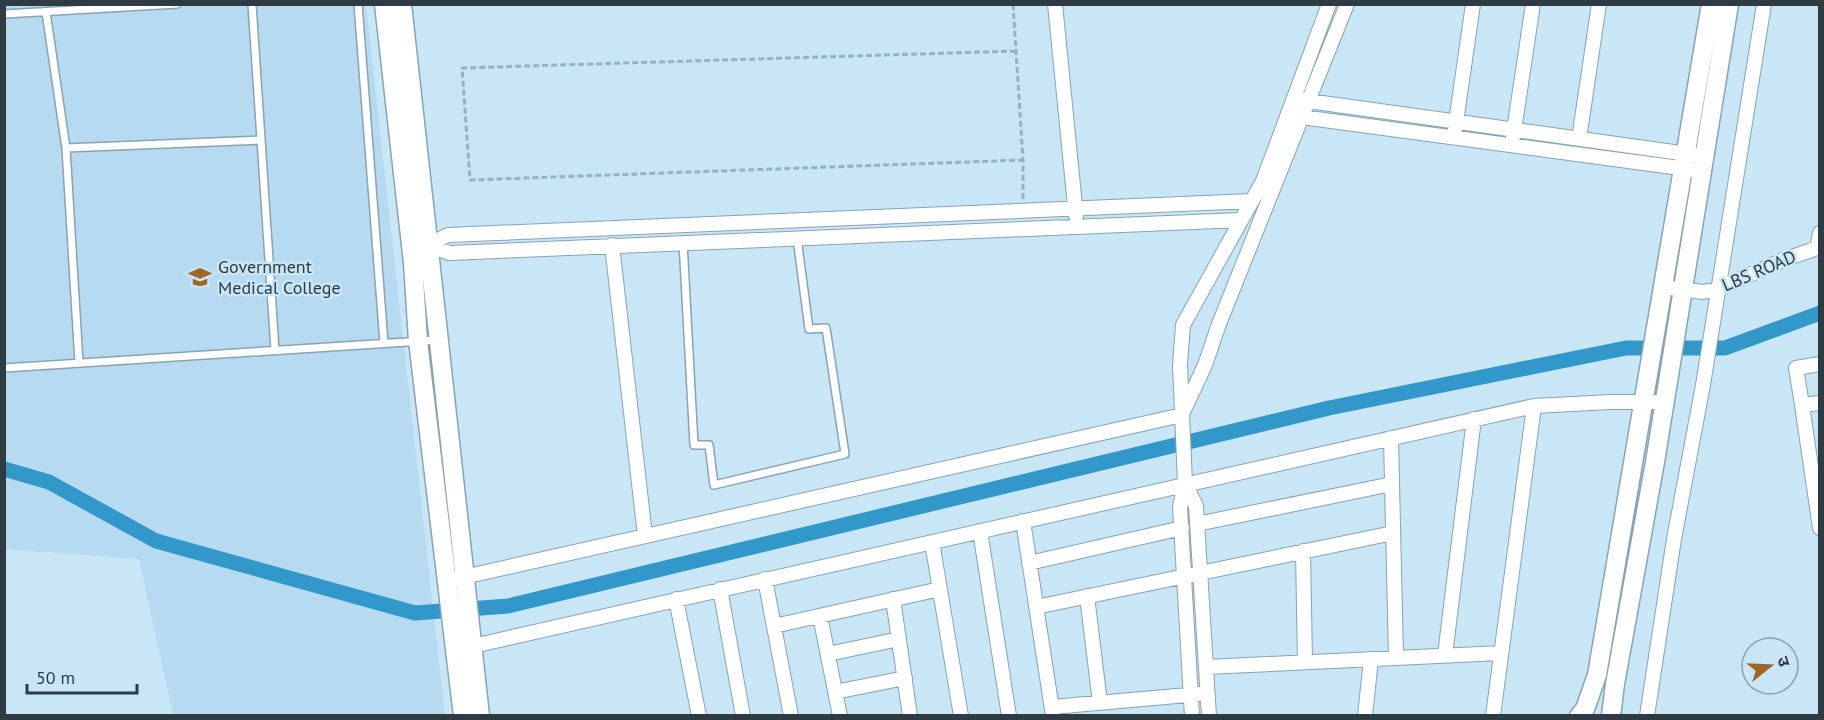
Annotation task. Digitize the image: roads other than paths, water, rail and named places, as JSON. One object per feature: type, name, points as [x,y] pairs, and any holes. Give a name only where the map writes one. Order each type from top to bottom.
[{"type":"street","points":[[384,4],[414,263],[418,341],[457,585]]},
{"type":"street","points":[[402,4],[438,340],[463,643],[463,716]]},
{"type":"street","points":[[1055,4],[1077,227]]},
{"type":"street","points":[[1192,716],[1180,507],[1185,484],[1180,365],[1183,325],[1263,181],[1329,4]]},
{"type":"street","points":[[1182,421],[1347,4]]},
{"type":"street","points":[[1454,137],[1473,4]]},
{"type":"street","points":[[1511,145],[1533,4]]},
{"type":"street","points":[[1579,139],[1599,4]]},
{"type":"street","points":[[1579,716],[1585,709],[1597,675],[1711,4]]},
{"type":"street","points":[[1615,711],[1729,4]]},
{"type":"street","points":[[1647,716],[1674,539],[1703,384],[1764,4]]},
{"type":"street","points":[[1293,99],[1579,139],[1703,164]]},
{"type":"street","points":[[1287,115],[1511,145],[1685,161]]},
{"type":"street","points":[[428,245],[448,235],[1252,201]]},
{"type":"street","points":[[428,245],[449,253],[1241,220]]},
{"type":"street","points":[[767,221],[767,239]]},
{"type":"street","points":[[1818,247],[1820,233]]},
{"type":"street","points":[[612,245],[645,536]]},
{"type":"street","name":"LBS ROAD","points":[[1663,287],[1703,292],[1718,289],[1818,247]]},
{"type":"street","points":[[1820,364],[1796,368],[1815,458],[1820,528]]},
{"type":"street","points":[[463,643],[720,590],[1533,406],[1665,402]]},
{"type":"street","points":[[1802,405],[1820,403]]},
{"type":"street","points":[[1493,716],[1533,406]]},
{"type":"street","points":[[1445,656],[1474,420]]},
{"type":"street","points":[[457,585],[645,536],[1182,421]]},
{"type":"street","points":[[1390,438],[1396,658]]},
{"type":"street","points":[[1185,484],[1196,506],[1209,716]]},
{"type":"street","points":[[1197,524],[1392,484]]},
{"type":"street","points":[[1023,521],[1052,711],[1100,703],[1208,694]]},
{"type":"street","points":[[1029,563],[1182,528]]},
{"type":"street","points":[[980,531],[1009,716]]},
{"type":"street","points":[[1036,607],[1393,533]]},
{"type":"street","points":[[932,542],[961,716]]},
{"type":"street","points":[[1303,551],[1305,662]]},
{"type":"street","points":[[765,579],[791,716]]},
{"type":"street","points":[[774,626],[940,589]]},
{"type":"street","points":[[720,590],[743,716]]},
{"type":"street","points":[[1087,596],[1100,703]]},
{"type":"street","points":[[676,599],[699,716]]},
{"type":"street","points":[[893,599],[910,716]]},
{"type":"street","points":[[820,616],[840,716]]},
{"type":"street","points":[[828,654],[899,639]]},
{"type":"street","points":[[463,643],[480,716]]},
{"type":"street","points":[[1206,667],[1502,653]]},
{"type":"street","points":[[1365,716],[1371,659]]},
{"type":"street","points":[[836,692],[905,678]]},
{"type":"lane","points":[[4,14],[177,4]]},
{"type":"lane","points":[[252,4],[275,350]]},
{"type":"lane","points":[[358,4],[384,344]]},
{"type":"lane","points":[[46,12],[66,148],[79,363]]},
{"type":"lane","points":[[66,148],[261,140]]},
{"type":"lane","points":[[683,242],[694,445],[709,445],[714,484],[845,454],[826,328],[809,329],[797,238]]},
{"type":"lane","points":[[4,368],[438,340]]},
{"type":"waterway","points":[[4,469],[49,482],[156,541],[415,613],[508,606],[1329,408],[1626,348],[1725,348],[1820,313]]},
{"type":"place","name":"Government Medical College","points":[[200,277]]}]
